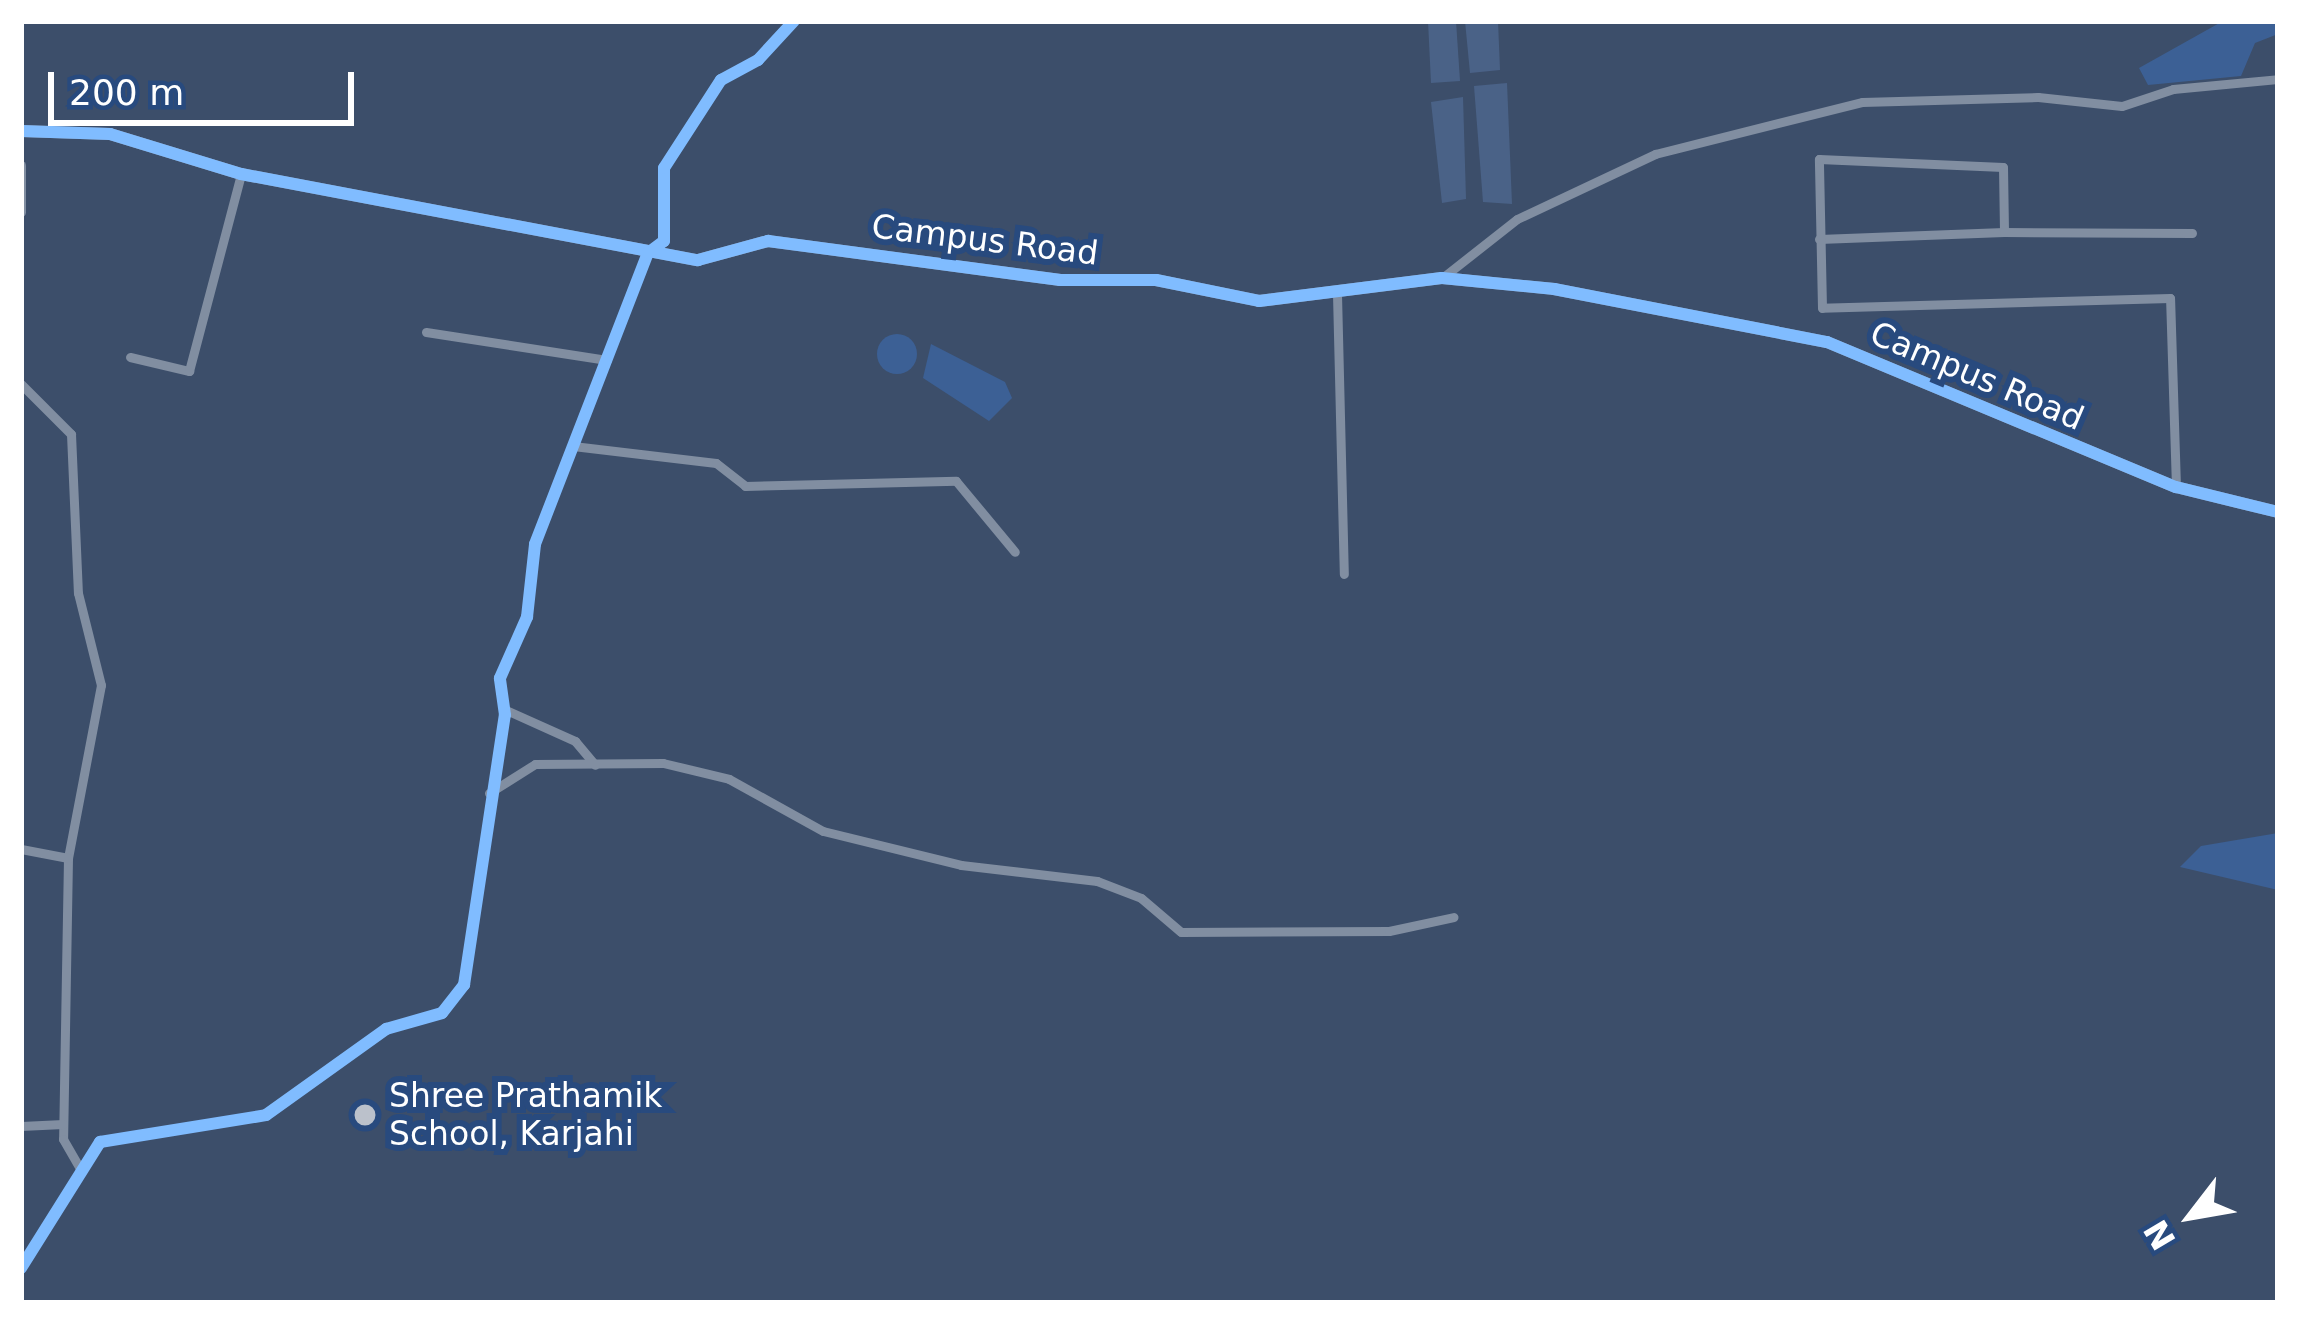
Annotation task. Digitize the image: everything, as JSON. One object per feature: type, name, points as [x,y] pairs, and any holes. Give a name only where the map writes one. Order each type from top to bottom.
[{"type":"street","points":[[21,1268],[100,1142],[146,1128],[266,1115],[386,1029],[442,1013],[464,985],[504,708],[500,678],[573,446],[648,253],[664,241],[664,168],[722,80],[758,60],[794,21]]},
{"type":"street","points":[[1442,278],[1516,219],[1655,154],[1862,102],[2038,97],[2122,106],[2173,88],[2278,79]]},
{"type":"street","name":"Campus Road","points":[[21,131],[110,134],[241,174],[698,260],[768,241],[1060,280],[1156,280],[1258,301],[1442,278],[1554,289],[1827,343],[2176,487],[2278,512]]},
{"type":"street","points":[[2004,232],[2003,167],[1819,159],[1822,308],[2170,298],[2176,487]]},
{"type":"street","points":[[21,165],[21,212]]},
{"type":"street","points":[[130,357],[189,371],[241,174]]},
{"type":"street","points":[[1819,239],[2004,232],[2192,233]]},
{"type":"street","points":[[1337,294],[1344,574]]},
{"type":"street","points":[[426,332],[607,360]]},
{"type":"street","points":[[21,384],[71,434],[78,593],[101,686],[68,858],[63,1124],[81,1170]]},
{"type":"street","points":[[573,446],[716,463],[745,486],[956,482],[1015,552]]},
{"type":"street","points":[[504,708],[575,740],[595,764]]},
{"type":"street","points":[[489,793],[535,764],[663,763],[729,779],[823,831],[961,865],[1097,881],[1142,898],[1181,932],[1389,931],[1454,916]]},
{"type":"street","points":[[21,849],[68,858]]},
{"type":"street","points":[[21,1126],[63,1124]]},
{"type":"shaded area","points":[[1428,21],[1456,21],[1460,81],[1431,83]]},
{"type":"shaded area","points":[[1465,21],[1498,21],[1500,70],[1470,73]]},
{"type":"shaded area","points":[[2223,21],[2278,21],[2278,34],[2255,43],[2241,76],[2148,85],[2139,68]]},
{"type":"shaded area","points":[[1507,83],[1512,204],[1483,202],[1474,86]]},
{"type":"shaded area","points":[[1463,97],[1466,199],[1442,203],[1431,102]]},
{"type":"shaded area","points":[[897,334],[911,340],[917,354],[911,368],[897,374],[883,368],[877,354],[883,340]]},
{"type":"shaded area","points":[[931,344],[1005,382],[1012,398],[989,421],[923,378]]},
{"type":"shaded area","points":[[2278,833],[2278,890],[2180,867],[2201,846]]},
{"type":"cycle path","points":[[21,1268],[100,1142],[266,1115],[386,1029],[442,1013],[464,985],[505,715],[500,678],[527,617],[535,544],[648,253],[664,241],[664,168],[721,80],[758,60],[794,21]]},
{"type":"cycle path","points":[[21,131],[110,134],[241,174],[698,260],[768,241],[1060,280],[1156,280],[1259,301],[1442,278],[1554,289],[1827,342],[2176,487],[2278,512]]},
{"type":"place","name":"Shree Prathamik School, Karjahi","points":[[365,1115]]}]
